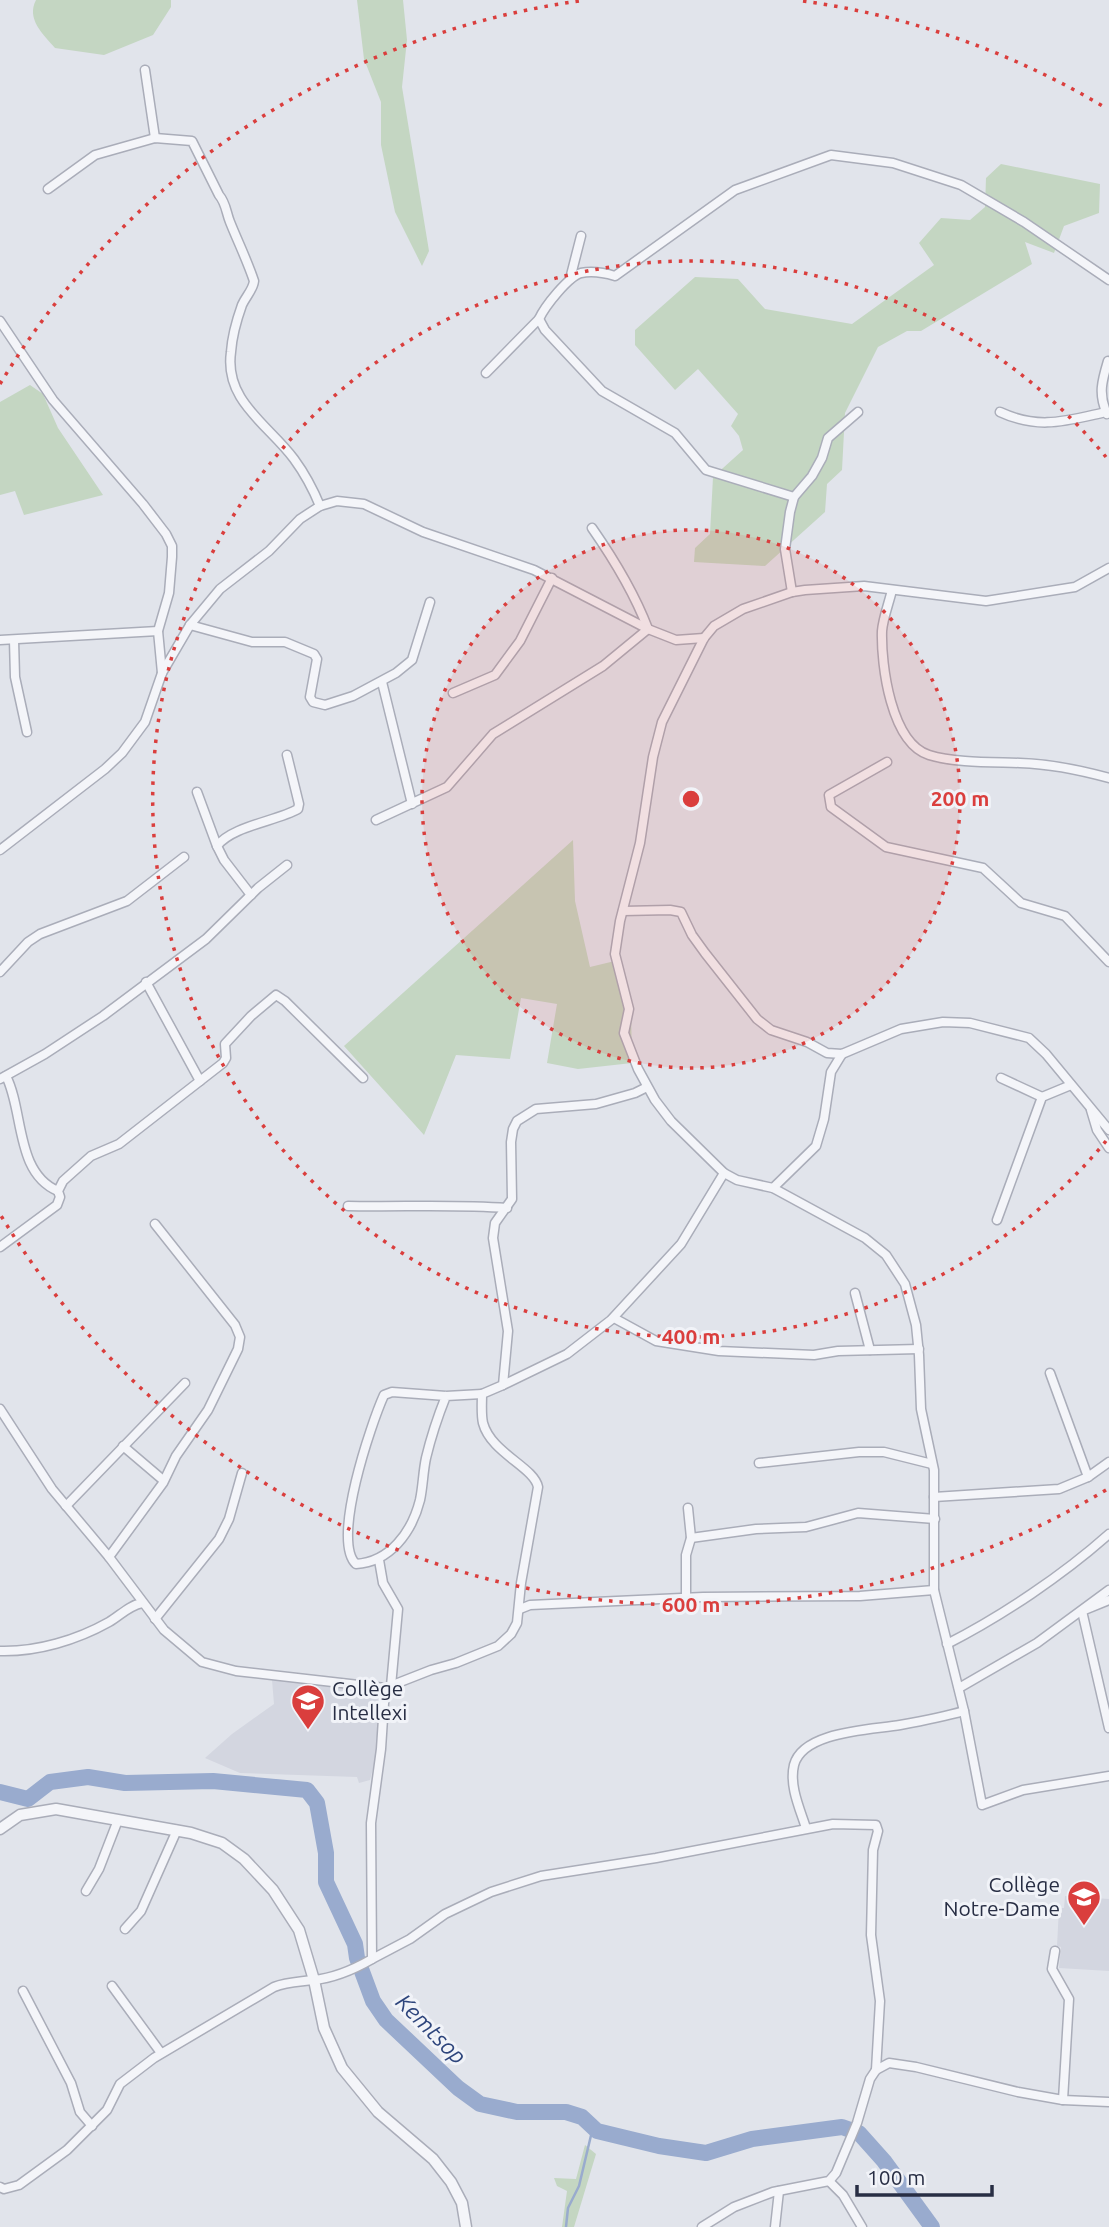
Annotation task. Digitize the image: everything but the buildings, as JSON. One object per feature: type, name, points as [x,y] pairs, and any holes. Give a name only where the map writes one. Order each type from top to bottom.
[{"type":"street","points":[[145,70],[155,138]]},
{"type":"street","points":[[48,189],[94,155],[155,138],[192,141],[223,200],[254,281],[242,306],[230,352],[234,385],[244,405],[293,457],[313,488],[320,506]]},
{"type":"street","points":[[486,373],[539,319],[544,307],[578,274],[589,272],[615,276],[735,190],[831,155],[893,163],[961,184],[1024,222],[1109,280]]},
{"type":"street","points":[[570,282],[582,236]]},
{"type":"street","points":[[539,319],[545,330],[602,391],[675,433],[706,470],[794,497]]},
{"type":"street","points":[[0,321],[53,400],[143,504],[172,546],[169,593],[158,631],[162,673]]},
{"type":"street","points":[[1000,412],[1018,421],[1040,424],[1107,414],[1100,395],[1108,361]]},
{"type":"street","points":[[792,592],[785,549],[794,497],[817,467],[828,438],[858,412]]},
{"type":"street","points":[[0,850],[122,753],[145,722],[162,673],[190,625],[220,589],[269,551],[300,519],[320,506],[337,501],[364,505],[423,532],[496,555],[552,578],[648,629],[676,640],[704,638]]},
{"type":"street","points":[[592,528],[635,594],[648,629]]},
{"type":"street","points":[[1109,568],[1075,587],[986,601],[864,586],[834,586],[792,592],[743,609],[714,626],[704,638],[662,722],[653,757],[640,843],[615,954],[629,1009],[624,1032],[647,1087],[686,1138],[724,1173],[737,1180],[773,1188],[846,1226],[886,1255],[905,1284],[919,1349],[921,1409],[932,1464],[935,1519],[934,1590],[959,1688],[982,1805],[1023,1790],[1109,1776]]},
{"type":"street","points":[[453,693],[495,675],[520,641],[552,578]]},
{"type":"street","points":[[892,590],[882,629],[886,687],[895,715],[907,737],[926,754],[989,763],[1060,767],[1109,778]]},
{"type":"street","points":[[190,625],[252,642],[285,642],[314,654],[317,659],[310,699],[316,703],[334,703],[382,682],[412,660],[430,602]]},
{"type":"street","points":[[376,820],[447,787],[493,734],[603,666],[648,629]]},
{"type":"street","points":[[0,640],[158,631]]},
{"type":"street","points":[[14,640],[15,677],[27,732]]},
{"type":"street","points":[[382,682],[412,804]]},
{"type":"street","points":[[218,846],[223,840],[257,824],[298,809],[287,755]]},
{"type":"street","points":[[887,762],[829,795],[831,807],[886,847],[983,868],[1021,903],[1065,916],[1109,962]]},
{"type":"street","points":[[197,792],[224,860],[251,895]]},
{"type":"street","points":[[0,972],[28,942],[40,934],[127,901],[184,857]]},
{"type":"street","points":[[0,1247],[57,1205],[60,1197],[58,1191],[44,1183],[31,1162],[19,1126],[15,1095],[3,1077],[45,1054],[103,1016],[206,939],[286,865]]},
{"type":"street","points":[[623,911],[677,910],[683,915],[692,935],[757,1019],[771,1030],[807,1042],[828,1053],[842,1055],[911,1026],[943,1022],[970,1023],[1029,1038],[1046,1054],[1109,1130]]},
{"type":"street","points":[[146,982],[200,1081]]},
{"type":"street","points":[[58,1191],[63,1181],[91,1156],[119,1144],[223,1063],[226,1058],[225,1044],[276,995],[363,1078]]},
{"type":"street","points":[[773,1188],[816,1146],[824,1119],[831,1072],[842,1055]]},
{"type":"street","points":[[1001,1078],[1042,1097],[1071,1085]]},
{"type":"street","points":[[503,1385],[508,1331],[493,1238],[495,1223],[507,1208],[513,1193],[513,1129],[517,1121],[536,1110],[596,1104],[647,1087]]},
{"type":"street","points":[[997,1220],[1042,1097]]},
{"type":"street","points":[[1089,1104],[1097,1130],[1109,1148]]},
{"type":"street","points":[[446,1396],[426,1459],[416,1513],[394,1548],[379,1560],[361,1564],[353,1561],[349,1547],[349,1527],[356,1479],[383,1395],[392,1392],[446,1396],[482,1394],[567,1354],[614,1318],[681,1244],[724,1173]]},
{"type":"street","points":[[348,1206],[422,1207],[458,1204],[507,1208]]},
{"type":"street","points":[[109,1557],[208,1410],[238,1349],[240,1337],[222,1308],[155,1224]]},
{"type":"street","points":[[855,1293],[870,1350]]},
{"type":"street","points":[[614,1318],[656,1341],[719,1351],[814,1355],[838,1351],[919,1349]]},
{"type":"street","points":[[1050,1373],[1088,1477]]},
{"type":"street","points":[[66,1507],[185,1383]]},
{"type":"street","points":[[0,1409],[66,1507],[109,1557],[155,1619],[193,1656],[223,1669],[388,1687],[498,1646],[511,1634],[517,1623],[521,1583],[538,1487],[532,1475],[501,1451],[487,1431],[482,1394]]},
{"type":"street","points":[[123,1446],[163,1480]]},
{"type":"street","points":[[759,1463],[859,1452],[884,1452],[932,1464]]},
{"type":"street","points":[[934,1497],[1059,1489],[1088,1477],[1109,1462]]},
{"type":"street","points":[[155,1619],[219,1539],[229,1519],[242,1473]]},
{"type":"street","points":[[686,1597],[686,1555],[691,1538],[688,1508]]},
{"type":"street","points":[[691,1538],[755,1529],[795,1528],[858,1513],[935,1519]]},
{"type":"street","points":[[947,1644],[1033,1591],[1109,1534]]},
{"type":"street","points":[[369,1961],[371,1823],[398,1609],[383,1583],[379,1560]]},
{"type":"street","points":[[520,1609],[530,1605],[686,1597],[860,1596],[934,1590]]},
{"type":"street","points":[[959,1688],[1014,1657],[1109,1590]]},
{"type":"street","points":[[1082,1611],[1109,1600]]},
{"type":"street","points":[[0,1651],[36,1648],[62,1642],[106,1623],[130,1607],[142,1603]]},
{"type":"street","points":[[1082,1611],[1109,1728]]},
{"type":"street","points":[[806,1828],[794,1788],[794,1764],[802,1751],[815,1742],[832,1736],[964,1711]]},
{"type":"street","points":[[0,1829],[20,1815],[56,1809],[177,1830],[222,1843],[254,1869],[294,1921],[314,1980],[324,2028],[342,2068],[379,2112],[433,2159],[452,2182],[462,2203],[466,2227]]},
{"type":"street","points":[[86,1891],[99,1870],[118,1821]]},
{"type":"street","points":[[1,2190],[19,2185],[41,2170],[107,2110],[120,2084],[161,2053],[274,1987],[286,1982],[314,1980],[350,1971],[410,1939],[445,1914],[491,1892],[541,1876],[656,1858],[806,1828],[856,1823],[876,1825],[878,1830],[873,1850],[871,1935],[880,2001],[876,2070]]},
{"type":"street","points":[[125,1929],[141,1911],[177,1830]]},
{"type":"street","points":[[1055,1951],[1052,1969],[1069,1999],[1063,2100]]},
{"type":"street","points":[[112,1986],[161,2053]]},
{"type":"street","points":[[23,1991],[68,2076],[80,2112],[92,2126]]},
{"type":"street","points":[[702,2227],[734,2207],[779,2191],[829,2181],[836,2173],[858,2123],[870,2079],[876,2070],[889,2063],[1063,2100],[1109,2102]]},
{"type":"street","points":[[829,2181],[843,2195],[862,2227]]},
{"type":"street","points":[[775,2227],[779,2191]]},
{"type":"shaded area","name":"Collège Intellexi","points":[[272,1680],[303,1680],[378,1694],[379,1746],[370,1780],[359,1783],[357,1777],[240,1773],[205,1758],[232,1734],[274,1704]]},
{"type":"shaded area","name":"Collège Notre-Dame","points":[[1065,1896],[1109,1899],[1109,1971],[1059,1968],[1059,1908],[1064,1908]]},
{"type":"green space","points":[[36,0],[171,0],[171,7],[153,35],[104,55],[55,48],[34,20],[33,7]]},
{"type":"green space","points":[[357,0],[403,0],[407,40],[402,87],[429,251],[422,266],[395,212],[381,145],[381,102],[364,59]]},
{"type":"green space","points":[[1001,164],[1100,184],[1099,213],[1064,226],[1054,253],[1025,242],[1032,264],[921,331],[907,331],[878,347],[845,413],[842,470],[827,484],[825,512],[765,566],[694,562],[695,548],[710,534],[713,477],[743,450],[739,436],[731,426],[738,414],[698,369],[675,390],[635,345],[635,330],[695,277],[738,279],[765,309],[852,324],[934,265],[919,243],[941,218],[970,220],[985,207],[986,178]]},
{"type":"green space","points":[[30,385],[43,394],[58,428],[103,495],[24,515],[15,491],[0,495],[0,402]]},
{"type":"green space","points":[[573,840],[575,901],[590,967],[619,960],[631,1010],[632,1063],[578,1069],[547,1063],[557,1004],[521,998],[510,1059],[456,1055],[424,1135],[344,1046]]},
{"type":"green space","points":[[585,2145],[596,2154],[574,2227],[562,2227],[567,2191],[557,2186],[554,2178],[576,2179]]},
{"type":"waterway","name":"Kemtsop","points":[[0,1792],[28,1799],[50,1782],[88,1777],[125,1783],[213,1781],[307,1790],[317,1803],[326,1853],[326,1882],[355,1944],[357,1958],[373,2001],[386,2020],[458,2088],[480,2104],[517,2112],[566,2112],[582,2117],[597,2131],[659,2146],[706,2153],[752,2139],[842,2127],[859,2133],[884,2161],[932,2227]]},
{"type":"waterway","points":[[566,2227],[568,2208],[579,2186],[593,2127]]},
{"type":"place","name":"Collège Intellexi","points":[[308,1731]]},
{"type":"place","name":"Collège Notre-Dame","points":[[1084,1927]]}]
